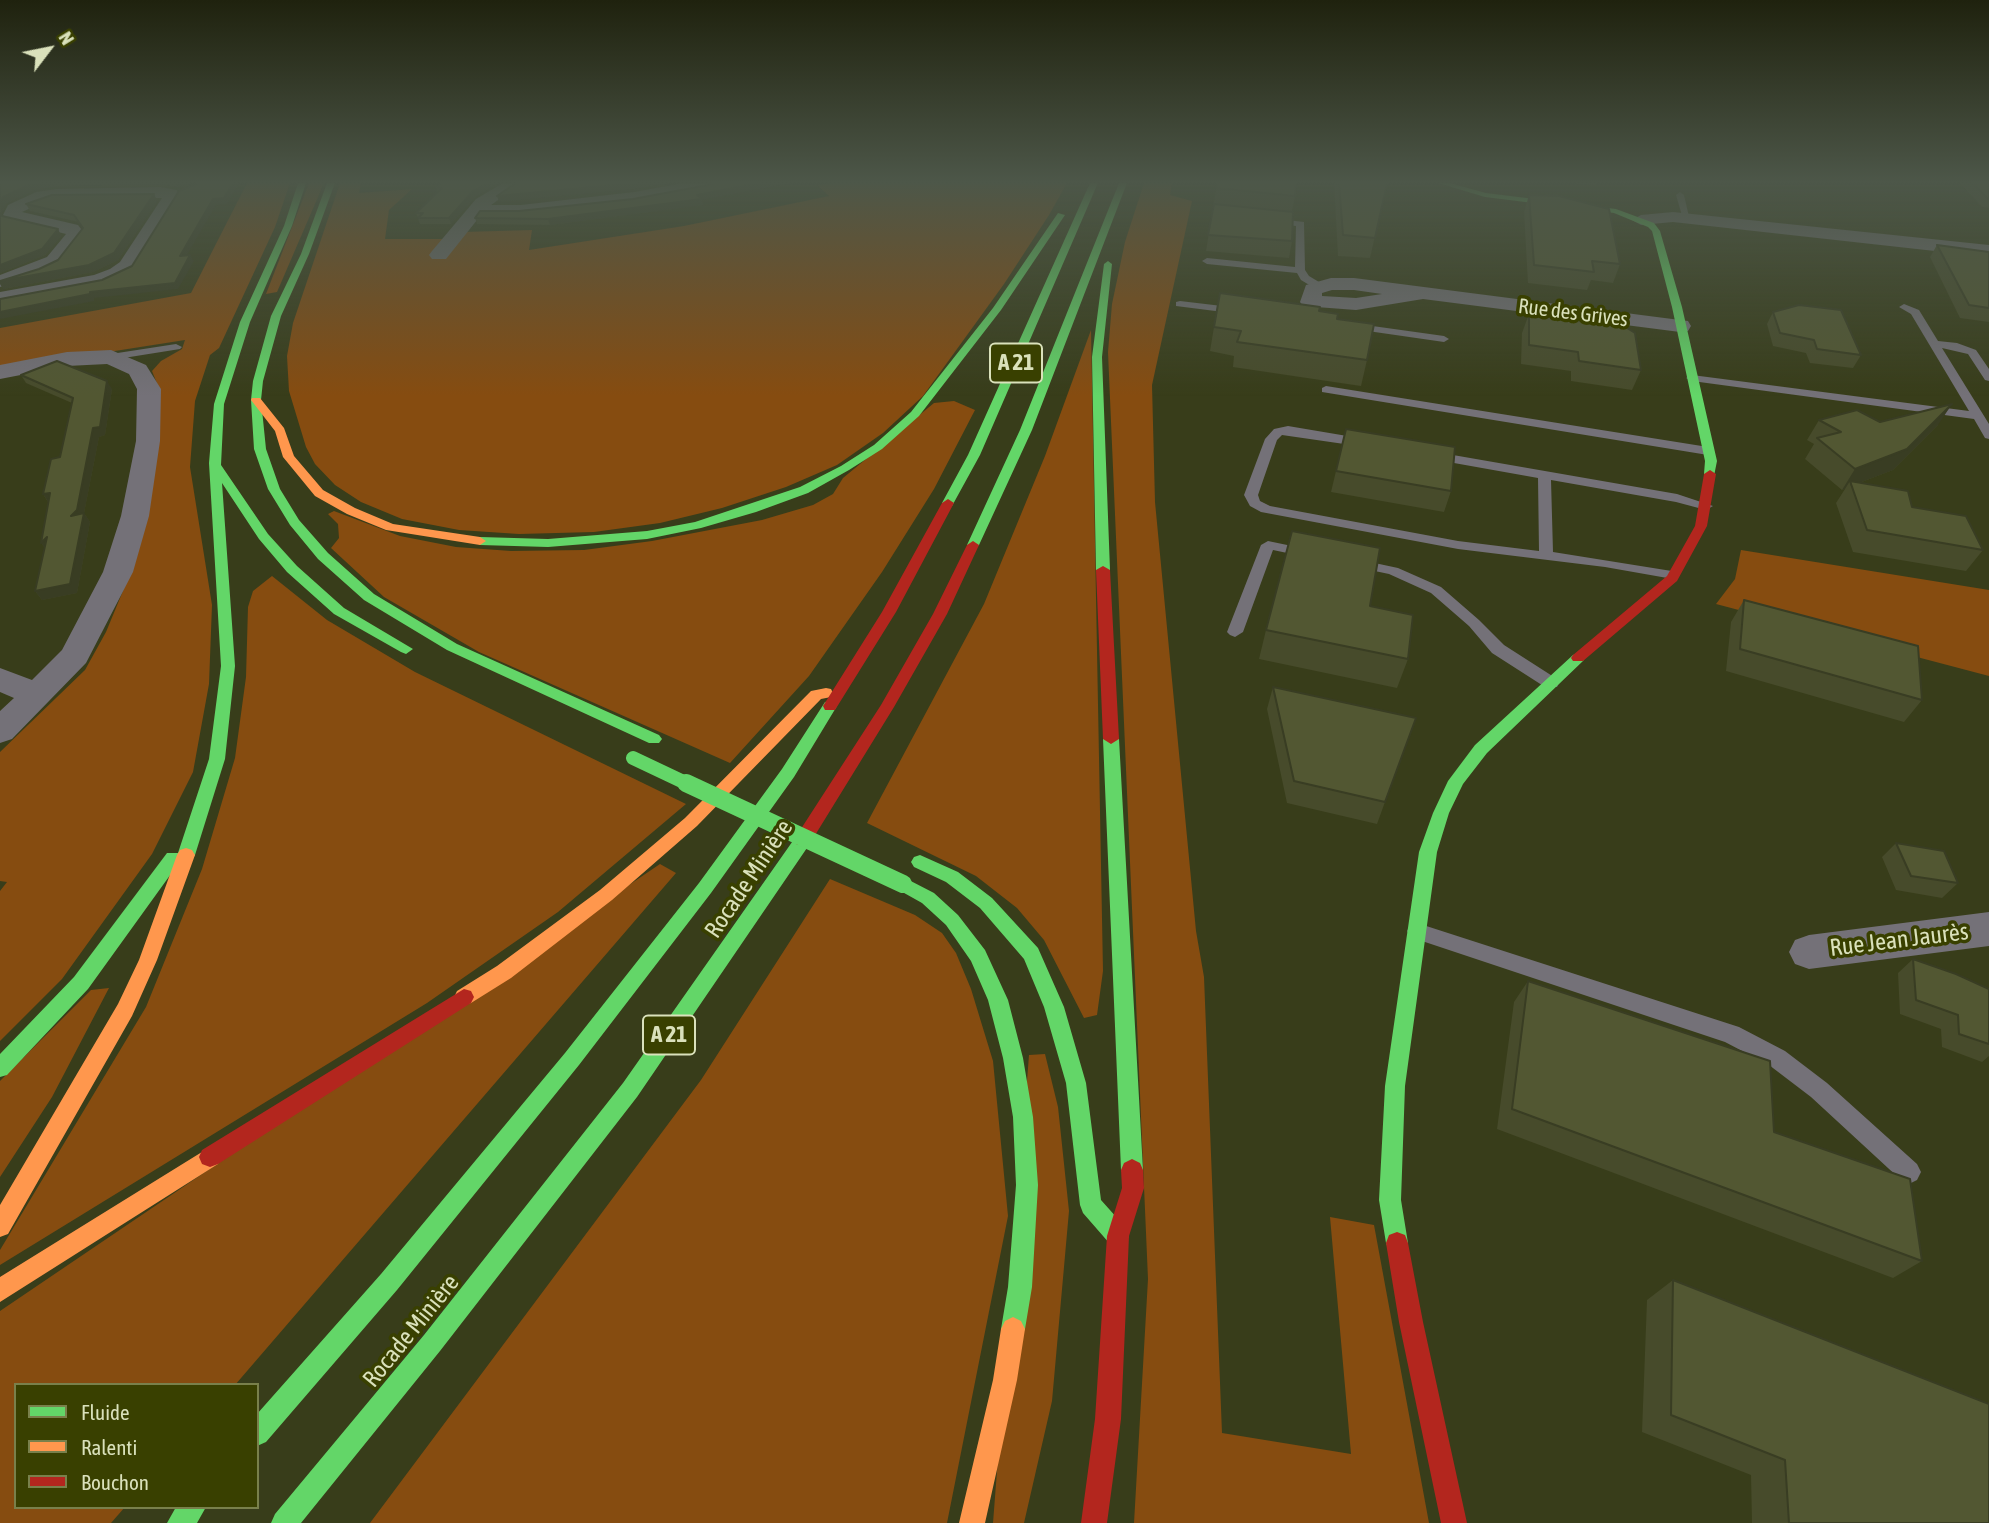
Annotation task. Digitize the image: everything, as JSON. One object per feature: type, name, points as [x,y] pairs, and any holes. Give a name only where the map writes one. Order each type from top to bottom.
[{"type":"main road","points":[[1,1223],[125,1010],[148,960],[197,826],[217,759],[228,666],[215,463],[219,404],[231,358],[275,254]]},
{"type":"main road","points":[[303,254],[263,356],[256,400],[260,450],[274,489],[294,522],[323,556],[369,597],[452,647],[660,742]]},
{"type":"main road","points":[[256,400],[279,430],[289,457],[303,477],[320,493],[351,511],[390,527],[495,543],[548,543],[647,535],[752,509],[804,490],[878,447],[915,414],[938,387],[1035,254]]},
{"type":"main road","name":"Rocade Minière","points":[[259,1431],[389,1282],[572,1059],[705,888],[788,773],[890,612],[974,455],[1063,254]]},
{"type":"main road","name":"Rocade Minière","points":[[284,1523],[432,1343],[630,1090],[769,893],[831,798],[933,626],[988,516],[1026,430],[1096,254]]},
{"type":"main road","points":[[1094,1523],[1108,1419],[1118,1236],[1133,1188],[1104,587],[1097,371],[1101,308],[1111,254]]},
{"type":"main road","points":[[1454,1523],[1411,1322],[1390,1200],[1395,1086],[1428,852],[1456,781],[1481,749],[1673,575],[1701,526],[1711,461],[1662,254]]},
{"type":"main road","points":[[215,463],[263,536],[292,569],[339,611],[418,656]]},
{"type":"main road","points":[[0,1290],[504,972],[606,895],[691,822],[816,695],[840,690]]},
{"type":"main road","points":[[627,755],[928,898],[952,920],[978,956],[998,1000],[1013,1058],[1023,1117],[1027,1185],[1020,1287],[1005,1380],[972,1523]]},
{"type":"main road","points":[[717,769],[831,821]]},
{"type":"main road","points":[[0,1068],[81,983],[197,826]]},
{"type":"main road","points":[[914,859],[952,877],[986,903],[1031,954],[1054,1007],[1076,1083],[1091,1205],[1118,1236]]},
{"type":"main road","points":[[180,1523],[191,1509]]},
{"type":"street","points":[[0,281],[36,270],[54,261],[60,254]]},
{"type":"street","points":[[0,298],[98,280],[127,266],[135,254]]},
{"type":"street","name":"Rue des Grives","points":[[1313,299],[1356,304],[1423,293],[1681,326]]},
{"type":"street","points":[[0,372],[67,359],[111,357],[138,370],[149,389],[148,442],[135,516],[118,572],[75,656],[0,731]]},
{"type":"street","points":[[0,679],[37,695]]},
{"type":"street","name":"Rue Jean Jaurès","points":[[1809,952],[1989,929]]},
{"type":"lane","points":[[1300,254],[1300,270],[1313,299]]},
{"type":"lane","points":[[1207,261],[1300,270]]},
{"type":"lane","points":[[1180,304],[1256,313]]},
{"type":"lane","points":[[1904,307],[1915,312],[1983,417],[1989,435]]},
{"type":"lane","points":[[1341,325],[1444,339]]},
{"type":"lane","points":[[1934,344],[1957,346],[1972,352],[1989,378]]},
{"type":"lane","points":[[111,357],[176,347]]},
{"type":"lane","points":[[1692,378],[1983,417]]},
{"type":"lane","points":[[1326,390],[1708,451]]},
{"type":"lane","points":[[1380,446],[1288,430],[1278,432],[1271,439],[1251,495],[1255,503],[1266,509],[1458,545],[1546,555],[1673,575]]},
{"type":"lane","points":[[1420,453],[1677,498],[1706,506]]},
{"type":"lane","points":[[1544,475],[1546,555]]},
{"type":"lane","points":[[1235,632],[1268,545],[1393,571],[1436,590],[1474,622],[1498,649],[1551,683]]},
{"type":"lane","points":[[1417,931],[1731,1034],[1777,1058],[1819,1090],[1909,1172]]},
{"type":"shaded area","points":[[211,254],[262,254],[219,348],[210,355],[195,401],[190,467],[212,605],[209,684],[193,772],[152,854],[62,979],[0,1041],[0,891],[7,882],[0,881],[0,752],[85,670],[106,632],[132,569],[158,386],[152,371],[161,361],[182,349],[185,340],[0,369],[0,328],[191,293]]},
{"type":"shaded area","points":[[281,254],[293,254],[277,292],[266,294]]},
{"type":"shaded area","points":[[316,254],[1024,254],[923,396],[883,433],[837,465],[786,487],[722,508],[660,523],[594,532],[519,534],[459,530],[402,519],[361,502],[335,485],[315,464],[306,447],[289,391],[287,356],[293,323]]},
{"type":"shaded area","points":[[1122,254],[1180,254],[1152,385],[1155,502],[1196,931],[1204,977],[1222,1433],[1351,1454],[1330,1217],[1374,1225],[1429,1523],[1134,1523],[1148,1279],[1108,352],[1112,304]]},
{"type":"shaded area","points":[[1091,330],[1103,971],[1097,1015],[1084,1018],[1044,940],[1017,908],[976,876],[867,823],[984,604],[1045,456]]},
{"type":"shaded area","points":[[954,401],[975,410],[934,489],[882,572],[809,676],[730,763],[479,652],[384,597],[331,548],[339,538],[338,524],[328,514],[334,511],[400,536],[456,547],[511,551],[584,550],[652,541],[762,520],[813,505],[833,494],[843,478],[934,403]]},
{"type":"shaded area","points":[[1741,550],[1989,590],[1989,676],[1716,604],[1735,579]]},
{"type":"shaded area","points":[[272,576],[327,620],[415,672],[686,804],[558,912],[427,1003],[0,1265],[0,1250],[146,1007],[202,869],[235,758],[246,677],[248,607],[253,591]]},
{"type":"shaded area","points":[[660,864],[676,873],[237,1383],[14,1383],[14,1509],[123,1509],[111,1523],[0,1523],[0,1311]]},
{"type":"shaded area","points":[[830,879],[915,915],[942,933],[956,953],[971,989],[993,1061],[1008,1216],[947,1523],[370,1523],[701,1080]]},
{"type":"shaded area","points":[[109,988],[52,1097],[0,1177],[0,1081],[91,990]]},
{"type":"shaded area","points":[[1045,1054],[1058,1107],[1069,1211],[1052,1401],[1024,1523],[993,1523],[1029,1055]]},
{"type":"building","points":[[0,254],[29,254],[0,265]]},
{"type":"building","points":[[63,254],[112,254],[89,265],[0,281],[39,269],[58,260]]},
{"type":"building","points":[[139,254],[190,255],[175,283],[90,292],[0,312],[0,299],[102,280],[132,266]]},
{"type":"building","points":[[1533,254],[1618,254],[1620,264],[1592,261],[1594,272],[1534,265]]},
{"type":"building","points":[[1942,254],[1989,254],[1989,308],[1969,305]]},
{"type":"building","points":[[1220,293],[1320,307],[1319,311],[1338,314],[1337,319],[1374,324],[1367,360],[1237,342],[1241,331],[1214,327]]},
{"type":"building","points":[[1799,305],[1841,310],[1861,355],[1817,349],[1814,340],[1780,333],[1773,312]]},
{"type":"building","points":[[1529,314],[1624,326],[1635,333],[1641,370],[1579,361],[1578,352],[1529,345]]},
{"type":"building","points":[[57,361],[107,381],[100,427],[93,428],[77,510],[71,516],[84,513],[70,584],[35,591],[47,537],[41,543],[50,493],[43,494],[51,459],[60,457],[73,398],[21,375]]},
{"type":"building","points":[[1952,404],[1907,449],[1855,469],[1817,438],[1841,432],[1819,420],[1857,410],[1880,422]]},
{"type":"building","points":[[1346,429],[1455,447],[1451,491],[1336,471]]},
{"type":"building","points":[[1850,481],[1908,491],[1912,507],[1966,516],[1983,550],[1867,530]]},
{"type":"building","points":[[1292,531],[1380,548],[1370,606],[1413,615],[1408,659],[1266,630]]},
{"type":"building","points":[[1744,600],[1918,646],[1922,700],[1740,649]]},
{"type":"building","points":[[1273,687],[1416,718],[1385,802],[1294,781]]},
{"type":"building","points":[[1896,843],[1944,851],[1958,883],[1911,876]]},
{"type":"building","points":[[1913,959],[1989,989],[1989,1044],[1959,1034],[1958,1015],[1916,1000]]},
{"type":"building","points":[[1528,981],[1770,1061],[1774,1132],[1910,1179],[1922,1261],[1512,1109]]},
{"type":"building","points":[[1673,1280],[1989,1404],[1989,1523],[1789,1523],[1785,1460],[1671,1415]]},
{"type":"traffic: fast","points":[[186,855],[217,759],[228,666],[215,463],[219,404],[245,322],[275,254]]},
{"type":"traffic: fast","points":[[305,254],[276,316],[258,381],[256,400],[260,449],[274,489],[294,522],[323,556],[369,597],[452,647],[654,739]]},
{"type":"traffic: fast","points":[[480,541],[548,543],[647,535],[697,525],[804,490],[878,447],[915,414],[996,310],[1034,254]]},
{"type":"traffic: fast","points":[[948,503],[974,455],[1063,254]]},
{"type":"traffic: fast","points":[[973,545],[1026,430],[1095,254]]},
{"type":"traffic: fast","points":[[1662,254],[1677,307],[1711,461],[1710,474]]},
{"type":"traffic: fast","points":[[1103,570],[1097,357],[1108,264]]},
{"type":"traffic: fast","points":[[218,468],[263,536],[292,569],[339,611],[406,649]]},
{"type":"traffic: fast","points":[[1397,1243],[1390,1200],[1395,1086],[1428,852],[1441,813],[1456,781],[1481,749],[1578,658]]},
{"type":"traffic: fast","points":[[259,1431],[389,1282],[572,1059],[705,888],[788,773],[830,706]]},
{"type":"traffic: fast","points":[[1111,739],[1132,1170]]},
{"type":"traffic: fast","points":[[633,758],[903,884]]},
{"type":"traffic: fast","points":[[284,1523],[432,1343],[630,1090],[803,840]]},
{"type":"traffic: fast","points":[[0,1068],[81,983],[173,858]]},
{"type":"traffic: fast","points":[[920,862],[952,877],[986,903],[1031,954],[1054,1007],[1076,1083],[1091,1205],[1118,1236]]},
{"type":"traffic: fast","points":[[903,884],[928,898],[952,920],[978,956],[998,1000],[1013,1058],[1023,1117],[1027,1185],[1020,1287],[1013,1329]]},
{"type":"traffic: fast","points":[[180,1523],[191,1509]]},
{"type":"traffic: slow","points":[[256,400],[280,430],[289,457],[319,493],[351,511],[390,527],[480,541]]},
{"type":"traffic: slow","points":[[464,997],[504,972],[606,895],[691,822],[816,695],[826,693]]},
{"type":"traffic: slow","points":[[0,1226],[125,1010],[148,960],[186,855]]},
{"type":"traffic: slow","points":[[0,1290],[210,1157]]},
{"type":"traffic: slow","points":[[972,1523],[1005,1380],[1013,1329]]},
{"type":"traffic: jam","points":[[1578,658],[1672,578],[1701,526],[1710,474]]},
{"type":"traffic: jam","points":[[830,706],[889,612],[948,503]]},
{"type":"traffic: jam","points":[[803,840],[887,707],[940,614],[973,545]]},
{"type":"traffic: jam","points":[[1103,570],[1111,739]]},
{"type":"traffic: jam","points":[[210,1157],[464,997]]},
{"type":"traffic: jam","points":[[1094,1523],[1108,1419],[1118,1236],[1133,1188],[1132,1170]]},
{"type":"traffic: jam","points":[[1397,1243],[1454,1523]]}]
